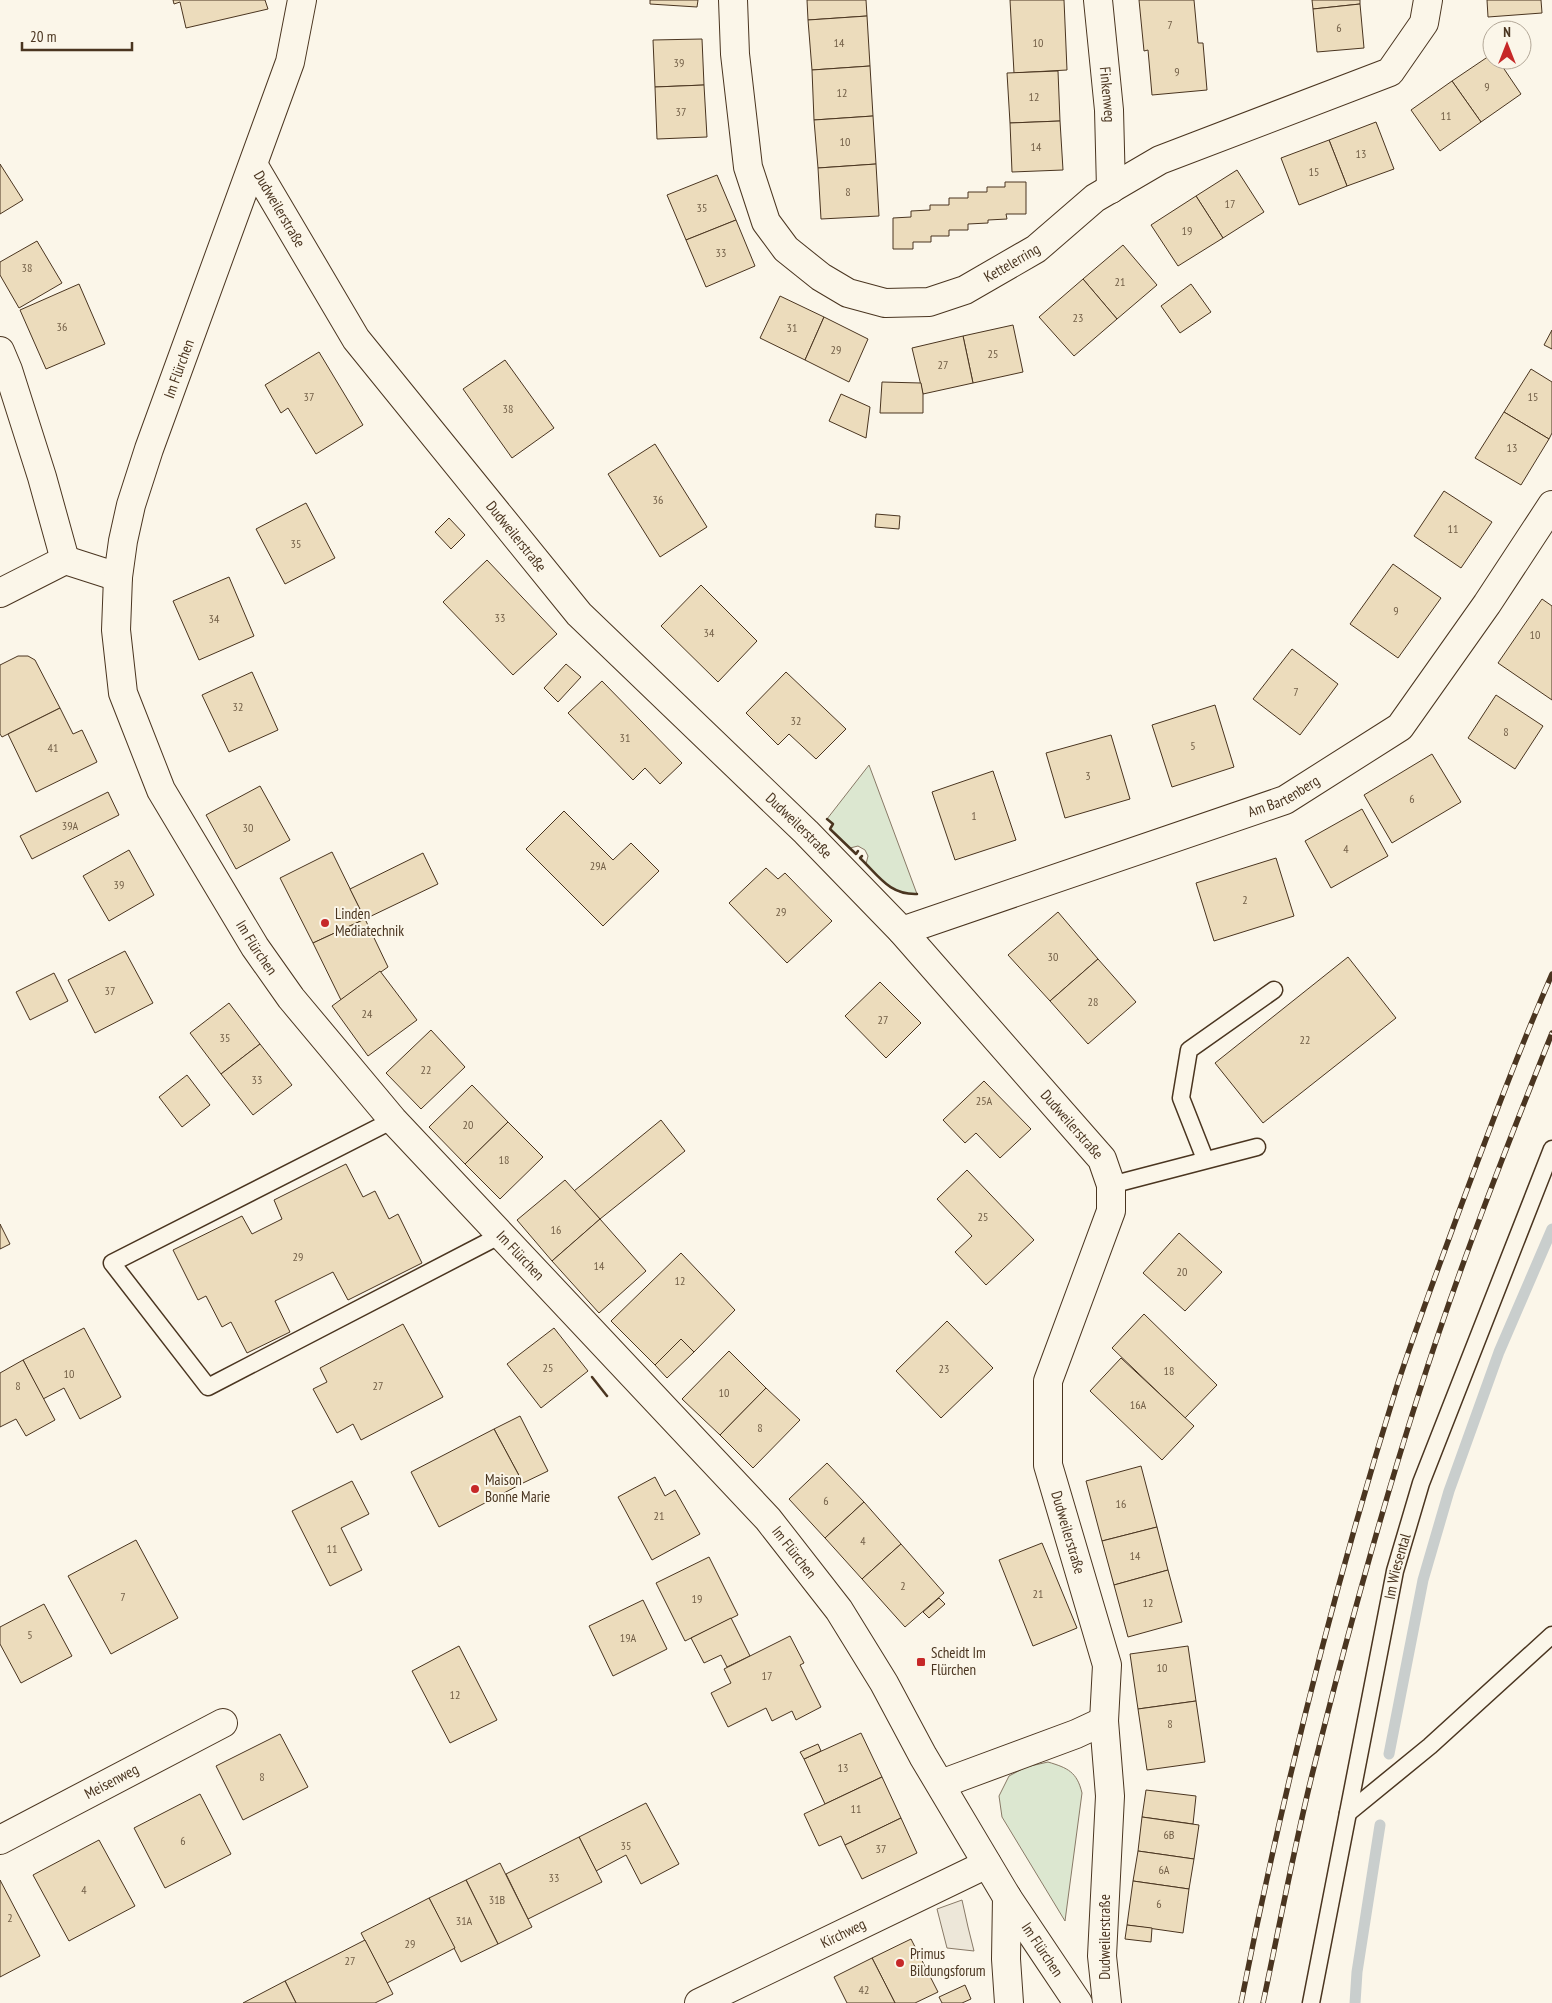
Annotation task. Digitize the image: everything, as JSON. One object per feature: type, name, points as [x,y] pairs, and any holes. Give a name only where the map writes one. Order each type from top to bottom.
[{"type":"street","name":"Dudweilerstraße","points":[[302,0],[290,62],[254,166],[356,339],[579,614],[806,832],[902,931],[1102,1159],[1111,1185],[1111,1211],[1048,1381],[1048,1465],[1107,1665],[1104,1721],[1110,1796],[1102,1929],[1102,1956],[1107,2003]]},
{"type":"street","name":"Kettelerring","points":[[733,0],[735,54],[748,167],[766,222],[786,249],[821,276],[848,293],[885,303],[929,302],[965,290],[1036,249],[1095,198],[1160,160],[1390,72],[1424,23],[1428,0]]},
{"type":"street","name":"Finkenweg","points":[[1098,0],[1109,110],[1111,189]]},
{"type":"street","name":"Im Flürchen","points":[[254,166],[149,449],[129,514],[123,541],[118,577],[116,630],[123,693],[161,790],[255,946],[286,990],[393,1120],[768,1520],[839,1610],[884,1683],[923,1756],[1006,1896],[1078,2003]]},
{"type":"street","points":[[0,352],[8,370],[66,560]]},
{"type":"street","name":"Am Bartenberg","points":[[902,931],[1285,800],[1400,728],[1487,604],[1552,505]]},
{"type":"street","points":[[0,593],[66,560],[118,577]]},
{"type":"street","points":[[941,1784],[1076,1734],[1104,1721]]},
{"type":"street","name":"Meisenweg","points":[[0,1840],[223,1723]]},
{"type":"street","name":"Kirchweg","points":[[699,2003],[987,1864]]},
{"type":"street","name":"Im Flürchen","points":[[1006,1896],[1006,1959],[1009,2003]]},
{"type":"lane","points":[[1205,1160],[1181,1098],[1190,1050],[1274,990]]},
{"type":"lane","points":[[393,1120],[112,1263],[208,1387],[501,1234]]},
{"type":"lane","points":[[1111,1185],[1257,1147]]},
{"type":"lane","name":"Im Wiesental","points":[[1311,2003],[1395,1571],[1421,1483],[1552,1149]]},
{"type":"lane","points":[[1348,1813],[1430,1746],[1552,1635]]},
{"type":"green space","points":[[869,765],[917,894],[908,894],[888,886],[866,864],[868,856],[865,850],[858,846],[850,848],[830,829],[833,824],[827,819]]},
{"type":"green space","points":[[1048,1762],[1061,1766],[1071,1772],[1077,1780],[1082,1793],[1065,1921],[1002,1817],[999,1796],[1009,1776],[1026,1767]]},
{"type":"shaded area","points":[[962,1900],[974,1951],[947,1948],[937,1909]]},
{"type":"building","points":[[173,0],[265,0],[268,9],[186,28],[180,2],[174,4]]},
{"type":"building","points":[[650,0],[698,0],[697,7],[650,4]]},
{"type":"building","points":[[807,0],[866,0],[867,16],[808,20]]},
{"type":"building","points":[[1010,0],[1064,0],[1067,70],[1014,73]]},
{"type":"building","points":[[1139,0],[1194,0],[1198,43],[1203,43],[1207,90],[1152,95],[1148,50],[1144,51]]},
{"type":"building","points":[[1312,0],[1360,0],[1360,4],[1313,9]]},
{"type":"building","points":[[1487,0],[1541,0],[1542,13],[1488,17]]},
{"type":"building","points":[[1360,4],[1364,48],[1317,52],[1313,9]]},
{"type":"building","points":[[867,16],[870,66],[812,70],[808,20]]},
{"type":"building","points":[[702,39],[704,85],[655,87],[653,40]]},
{"type":"building","points":[[1482,61],[1482,70],[1505,70],[1521,94],[1481,122],[1452,81]]},
{"type":"building","points":[[870,66],[873,116],[814,120],[812,70]]},
{"type":"building","points":[[1058,71],[1060,121],[1010,123],[1007,73]]},
{"type":"building","points":[[1452,81],[1481,122],[1440,151],[1411,110]]},
{"type":"building","points":[[704,85],[707,137],[657,139],[655,87]]},
{"type":"building","points":[[873,116],[876,164],[818,168],[814,120]]},
{"type":"building","points":[[1060,121],[1063,170],[1012,172],[1010,123]]},
{"type":"building","points":[[1376,122],[1394,169],[1347,186],[1329,140]]},
{"type":"building","points":[[1329,140],[1347,186],[1299,205],[1281,158]]},
{"type":"building","points":[[0,164],[23,200],[0,214]]},
{"type":"building","points":[[876,164],[879,216],[821,219],[818,168]]},
{"type":"building","points":[[1237,170],[1264,212],[1223,238],[1196,196]]},
{"type":"building","points":[[717,175],[736,220],[686,240],[667,195]]},
{"type":"building","points":[[1005,182],[1026,182],[1026,214],[1006,214],[1007,219],[988,220],[988,223],[968,224],[968,230],[949,230],[949,236],[931,236],[931,242],[913,242],[913,249],[893,249],[893,218],[911,217],[911,211],[930,210],[930,205],[949,205],[949,198],[968,198],[968,192],[987,192],[987,187],[1005,187]]},
{"type":"building","points":[[1196,196],[1223,238],[1178,266],[1151,225]]},
{"type":"building","points":[[736,220],[755,266],[706,287],[686,240]]},
{"type":"building","points":[[37,241],[62,283],[19,308],[0,275],[0,262]]},
{"type":"building","points":[[1123,245],[1157,285],[1117,319],[1083,279]]},
{"type":"building","points":[[1083,279],[1117,319],[1074,356],[1039,317]]},
{"type":"building","points":[[79,284],[105,344],[46,369],[20,310]]},
{"type":"building","points":[[1191,284],[1211,312],[1180,333],[1161,306]]},
{"type":"building","points":[[780,296],[824,317],[805,360],[760,338]]},
{"type":"building","points":[[824,317],[868,339],[849,382],[805,360]]},
{"type":"building","points":[[1013,325],[1023,372],[973,383],[963,336]]},
{"type":"building","points":[[1552,330],[1552,349],[1544,345]]},
{"type":"building","points":[[963,336],[973,383],[923,394],[912,348]]},
{"type":"building","points":[[319,352],[363,425],[316,454],[288,408],[281,413],[265,385]]},
{"type":"building","points":[[505,360],[554,428],[512,458],[463,389]]},
{"type":"building","points":[[1531,369],[1552,382],[1552,433],[1549,439],[1504,412]]},
{"type":"building","points":[[882,382],[921,383],[923,413],[880,413]]},
{"type":"building","points":[[841,394],[870,407],[866,438],[829,421]]},
{"type":"building","points":[[1504,412],[1549,439],[1521,485],[1475,458]]},
{"type":"building","points":[[655,444],[707,527],[660,557],[608,474]]},
{"type":"building","points":[[1444,491],[1492,522],[1461,568],[1414,536]]},
{"type":"building","points":[[306,503],[335,558],[285,584],[256,529]]},
{"type":"building","points":[[876,514],[900,516],[899,529],[875,527]]},
{"type":"building","points":[[449,518],[465,535],[451,549],[435,532]]},
{"type":"building","points":[[487,560],[557,634],[513,675],[443,602]]},
{"type":"building","points":[[1393,564],[1441,598],[1398,658],[1350,624]]},
{"type":"building","points":[[229,577],[254,636],[199,660],[173,601]]},
{"type":"building","points":[[701,585],[757,641],[718,682],[661,626]]},
{"type":"building","points":[[1542,599],[1552,606],[1552,700],[1498,663]]},
{"type":"building","points":[[1292,649],[1338,684],[1300,735],[1253,699]]},
{"type":"building","points":[[18,656],[28,656],[35,660],[60,708],[2,737],[0,734],[0,665]]},
{"type":"building","points":[[566,664],[581,677],[558,702],[544,688]]},
{"type":"building","points":[[252,672],[278,730],[229,752],[202,695]]},
{"type":"building","points":[[786,672],[846,729],[816,759],[789,734],[778,745],[746,713]]},
{"type":"building","points":[[602,681],[682,763],[660,784],[645,768],[633,780],[568,713]]},
{"type":"building","points":[[1496,695],[1543,726],[1515,769],[1468,738]]},
{"type":"building","points":[[1215,705],[1234,767],[1172,787],[1152,725]]},
{"type":"building","points":[[60,708],[73,734],[82,730],[97,762],[36,792],[8,734]]},
{"type":"building","points":[[1111,735],[1130,799],[1065,818],[1046,753]]},
{"type":"building","points":[[1432,754],[1461,802],[1392,843],[1364,795]]},
{"type":"building","points":[[993,771],[1016,840],[955,860],[932,792]]},
{"type":"building","points":[[260,786],[290,840],[236,869],[206,815]]},
{"type":"building","points":[[108,792],[119,815],[32,859],[20,836]]},
{"type":"building","points":[[1362,809],[1388,856],[1331,888],[1305,841]]},
{"type":"building","points":[[564,811],[613,860],[631,843],[659,871],[603,926],[526,849]]},
{"type":"building","points":[[129,850],[154,895],[109,921],[83,876]]},
{"type":"building","points":[[332,852],[365,919],[313,943],[280,878]]},
{"type":"building","points":[[423,853],[438,884],[365,919],[350,889]]},
{"type":"building","points":[[1276,858],[1294,916],[1214,941],[1196,883]]},
{"type":"building","points":[[766,868],[778,879],[785,873],[832,921],[787,963],[729,903]]},
{"type":"building","points":[[1058,912],[1098,959],[1050,1001],[1008,955]]},
{"type":"building","points":[[365,919],[388,967],[341,1000],[313,943]]},
{"type":"building","points":[[125,951],[153,1003],[95,1033],[68,980]]},
{"type":"building","points":[[1348,957],[1396,1018],[1263,1123],[1215,1063]]},
{"type":"building","points":[[1098,959],[1136,1002],[1088,1044],[1050,1001]]},
{"type":"building","points":[[380,971],[417,1020],[368,1056],[332,1006]]},
{"type":"building","points":[[54,973],[68,1001],[30,1020],[16,992]]},
{"type":"building","points":[[880,982],[921,1023],[886,1058],[845,1016]]},
{"type":"building","points":[[229,1003],[260,1044],[221,1074],[190,1033]]},
{"type":"building","points":[[431,1030],[465,1067],[421,1109],[386,1073]]},
{"type":"building","points":[[260,1044],[292,1085],[253,1115],[221,1074]]},
{"type":"building","points":[[187,1075],[210,1105],[182,1127],[159,1097]]},
{"type":"building","points":[[984,1081],[1031,1129],[1000,1158],[976,1133],[965,1143],[943,1120]]},
{"type":"building","points":[[472,1085],[508,1122],[465,1164],[429,1127]]},
{"type":"building","points":[[661,1120],[685,1151],[600,1219],[574,1191]]},
{"type":"building","points":[[508,1122],[543,1157],[500,1199],[465,1164]]},
{"type":"building","points":[[346,1164],[363,1197],[375,1191],[389,1219],[398,1214],[422,1263],[348,1300],[333,1272],[275,1301],[290,1332],[247,1353],[231,1322],[222,1327],[206,1296],[198,1300],[173,1250],[242,1216],[252,1234],[282,1219],[274,1200]]},
{"type":"building","points":[[967,1170],[1034,1240],[986,1285],[955,1252],[972,1236],[937,1199]]},
{"type":"building","points":[[565,1180],[600,1219],[552,1261],[517,1220]]},
{"type":"building","points":[[600,1219],[646,1271],[599,1313],[552,1261]]},
{"type":"building","points":[[0,1224],[10,1244],[0,1249]]},
{"type":"building","points":[[1179,1233],[1222,1272],[1185,1311],[1143,1273]]},
{"type":"building","points":[[681,1253],[735,1310],[694,1352],[681,1339],[655,1365],[611,1321]]},
{"type":"building","points":[[1144,1314],[1217,1385],[1185,1418],[1112,1348]]},
{"type":"building","points":[[947,1321],[993,1368],[941,1418],[896,1371]]},
{"type":"building","points":[[403,1324],[443,1397],[361,1440],[353,1424],[337,1433],[313,1389],[327,1382],[320,1368]]},
{"type":"building","points":[[84,1328],[121,1397],[80,1419],[64,1388],[43,1399],[23,1360]]},
{"type":"building","points":[[554,1328],[588,1371],[541,1408],[507,1364]]},
{"type":"building","points":[[681,1339],[694,1352],[667,1378],[655,1365]]},
{"type":"building","points":[[729,1351],[766,1388],[720,1435],[682,1399]]},
{"type":"building","points":[[1121,1358],[1194,1426],[1162,1460],[1090,1391]]},
{"type":"building","points":[[23,1360],[55,1420],[26,1436],[16,1419],[0,1427],[0,1373]]},
{"type":"building","points":[[766,1388],[800,1420],[753,1468],[720,1435]]},
{"type":"building","points":[[520,1416],[548,1471],[523,1483],[494,1429]]},
{"type":"building","points":[[494,1429],[523,1483],[439,1527],[411,1472]]},
{"type":"building","points":[[827,1463],[864,1502],[825,1538],[789,1499]]},
{"type":"building","points":[[1141,1466],[1157,1527],[1102,1541],[1086,1481]]},
{"type":"building","points":[[655,1477],[665,1496],[675,1490],[700,1534],[652,1560],[618,1497]]},
{"type":"building","points":[[352,1481],[369,1514],[341,1528],[362,1570],[330,1586],[292,1511]]},
{"type":"building","points":[[864,1502],[901,1544],[862,1579],[825,1538]]},
{"type":"building","points":[[1157,1527],[1168,1570],[1114,1585],[1102,1541]]},
{"type":"building","points":[[136,1540],[178,1618],[111,1654],[68,1576]]},
{"type":"building","points":[[1042,1543],[1077,1628],[1033,1646],[999,1560]]},
{"type":"building","points":[[901,1544],[944,1593],[905,1627],[862,1579]]},
{"type":"building","points":[[709,1557],[738,1615],[685,1641],[656,1583]]},
{"type":"building","points":[[1168,1570],[1182,1622],[1128,1637],[1114,1585]]},
{"type":"building","points":[[939,1598],[945,1604],[929,1618],[923,1612]]},
{"type":"building","points":[[643,1600],[667,1649],[613,1676],[589,1626]]},
{"type":"building","points":[[44,1604],[72,1656],[21,1683],[0,1644],[0,1627]]},
{"type":"building","points":[[731,1618],[750,1656],[727,1667],[721,1655],[704,1663],[691,1638]]},
{"type":"building","points":[[790,1636],[804,1663],[800,1665],[821,1707],[796,1720],[792,1711],[772,1721],[766,1708],[728,1727],[711,1693],[731,1683],[724,1669]]},
{"type":"building","points":[[459,1646],[497,1720],[450,1743],[412,1671]]},
{"type":"building","points":[[1188,1646],[1196,1701],[1138,1709],[1130,1654]]},
{"type":"building","points":[[1196,1701],[1205,1762],[1147,1770],[1138,1709]]},
{"type":"building","points":[[861,1733],[882,1777],[825,1804],[804,1759]]},
{"type":"building","points":[[280,1734],[308,1787],[243,1820],[216,1766]]},
{"type":"building","points":[[818,1744],[821,1751],[804,1759],[800,1752]]},
{"type":"building","points":[[882,1777],[901,1818],[845,1845],[841,1836],[819,1846],[804,1814]]},
{"type":"building","points":[[1146,1790],[1196,1796],[1193,1824],[1142,1817]]},
{"type":"building","points":[[200,1794],[231,1854],[165,1888],[134,1828]]},
{"type":"building","points":[[646,1803],[679,1864],[641,1884],[626,1855],[596,1871],[579,1837]]},
{"type":"building","points":[[1142,1817],[1199,1825],[1194,1859],[1138,1851]]},
{"type":"building","points":[[901,1818],[917,1853],[862,1879],[845,1845]]},
{"type":"building","points":[[579,1837],[602,1882],[528,1919],[506,1874]]},
{"type":"building","points":[[99,1840],[135,1906],[69,1941],[33,1875]]},
{"type":"building","points":[[1138,1851],[1194,1859],[1189,1889],[1133,1881]]},
{"type":"building","points":[[500,1863],[532,1927],[498,1944],[466,1880]]},
{"type":"building","points":[[0,1880],[40,1956],[0,1977]]},
{"type":"building","points":[[466,1880],[498,1944],[461,1962],[429,1898]]},
{"type":"building","points":[[1133,1881],[1189,1889],[1183,1933],[1127,1925]]},
{"type":"building","points":[[429,1898],[455,1948],[387,1983],[361,1933]]},
{"type":"building","points":[[1127,1925],[1152,1928],[1151,1942],[1125,1939]]},
{"type":"building","points":[[911,1939],[938,1992],[915,2003],[895,2003],[872,1958]]},
{"type":"building","points":[[365,1940],[393,1994],[375,2003],[296,2003],[285,1981]]},
{"type":"building","points":[[872,1958],[895,2003],[847,2003],[834,1977]]},
{"type":"building","points":[[285,1981],[296,2003],[243,2003]]},
{"type":"building","points":[[965,1985],[971,1999],[962,2003],[942,2003],[939,1997]]},
{"type":"waterway","points":[[1389,1754],[1423,1580],[1449,1491],[1499,1352],[1552,1229]]},
{"type":"waterway","points":[[1355,2003],[1357,1972],[1380,1825]]},
{"type":"railway","points":[[1241,2003],[1291,1771],[1330,1617],[1373,1465],[1396,1389],[1436,1274],[1505,1089],[1552,974]]},
{"type":"railway","points":[[1263,2003],[1311,1779],[1348,1634],[1389,1491],[1418,1396],[1465,1259],[1552,1033]]},
{"type":"wall","points":[[827,819],[833,824],[830,829],[856,854],[858,851]]},
{"type":"wall","points":[[862,856],[860,858],[879,878],[892,888],[917,894]]},
{"type":"wall","points":[[592,1377],[607,1396]]},
{"type":"place","name":"Linden Mediatechnik","points":[[325,923]]},
{"type":"place","name":"Maison Bonne Marie","points":[[475,1489]]},
{"type":"place","name":"Scheidt Im Flürchen","points":[[921,1662]]},
{"type":"place","name":"Primus Bildungsforum","points":[[900,1963]]}]
